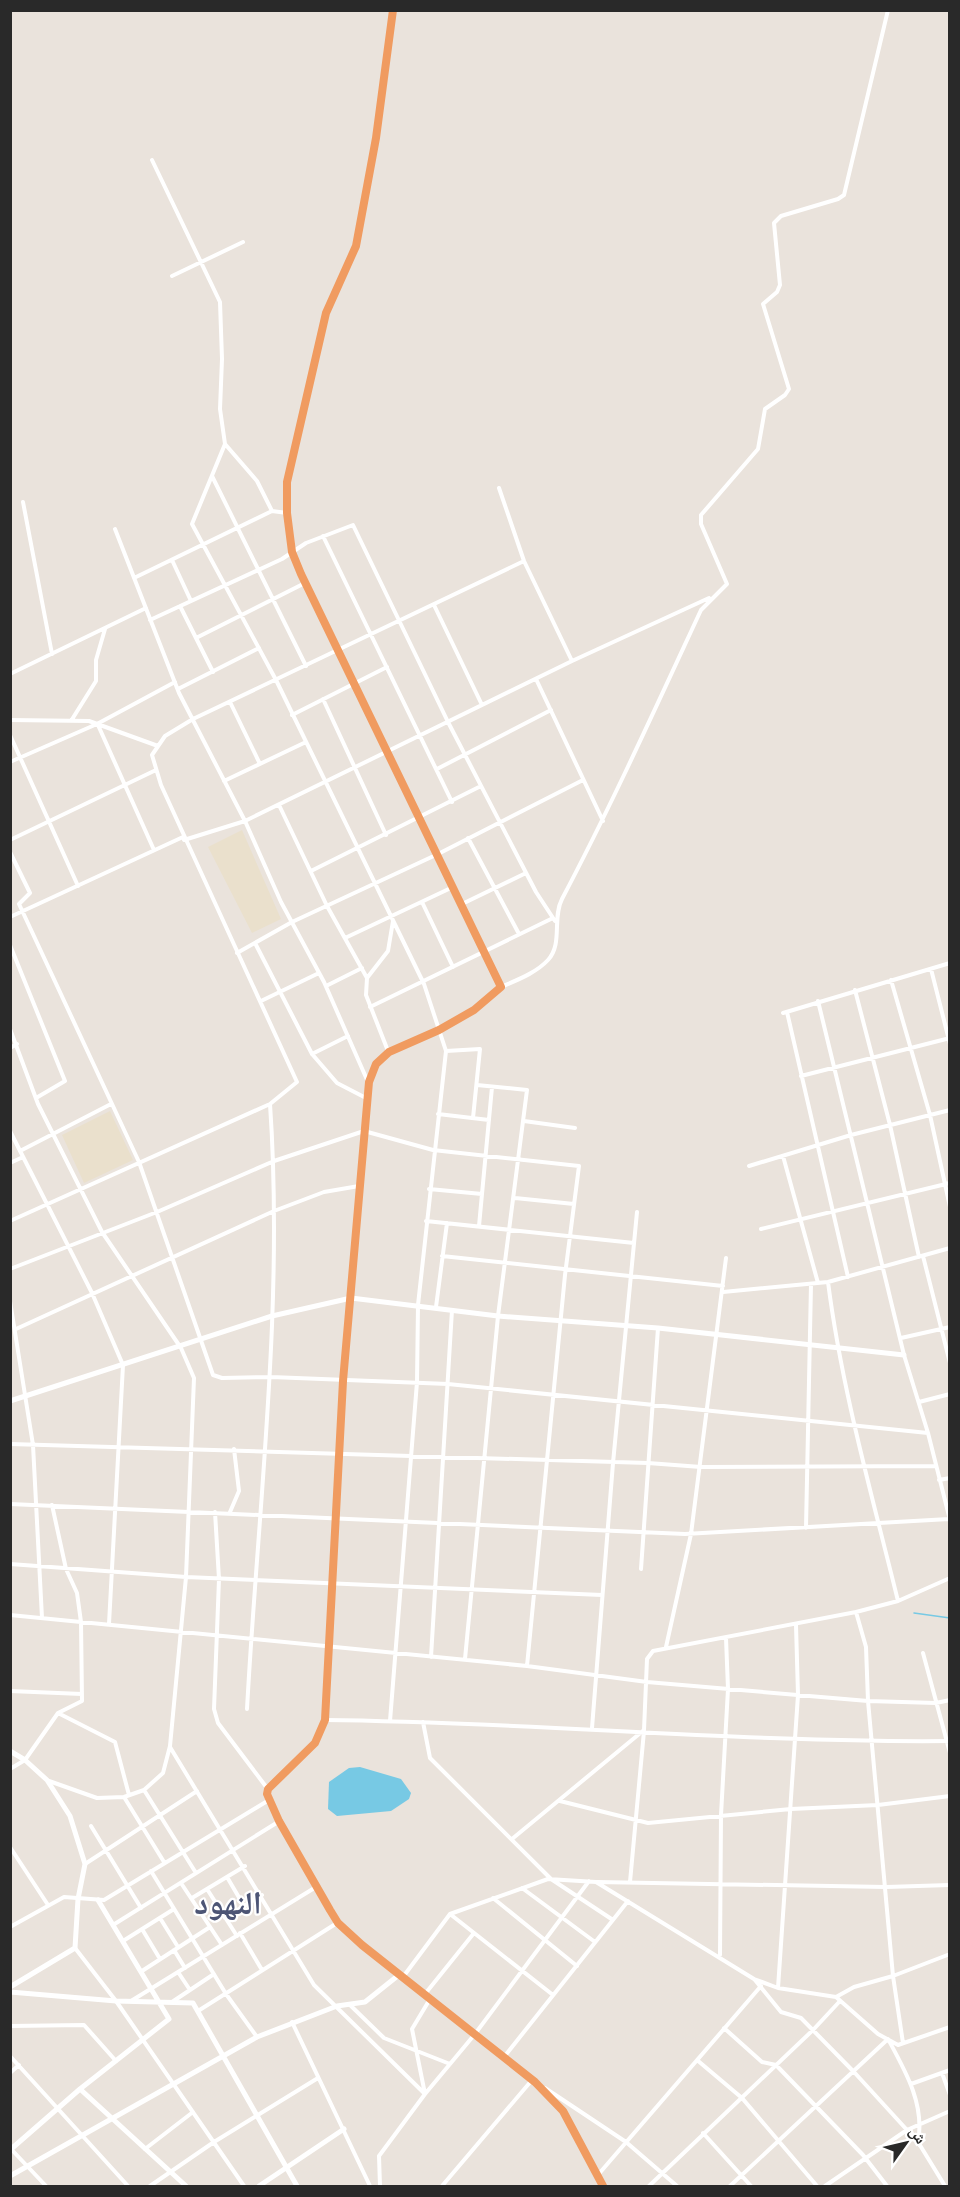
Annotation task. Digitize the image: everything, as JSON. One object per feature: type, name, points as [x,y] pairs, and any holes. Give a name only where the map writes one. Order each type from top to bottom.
[{"type":"highway","points":[[393,10],[376,138],[360,231],[353,254],[326,313],[318,343],[287,482],[287,513],[292,552],[305,583],[501,987],[474,1010],[439,1030],[388,1052],[376,1064],[369,1082],[343,1381],[325,1720],[315,1743],[268,1789],[269,1800],[338,1923],[533,2081],[563,2111],[603,2187]]},
{"type":"street","points":[[10,917],[183,838],[245,821],[325,784],[572,661],[711,597],[724,588],[727,582],[701,524],[700,514],[758,448],[765,410],[789,390],[763,304],[777,292],[780,285],[774,224],[782,216],[838,199],[844,195],[888,10]]},
{"type":"street","points":[[152,160],[220,302],[222,359],[220,409],[225,444],[192,524],[276,680],[375,882],[423,982],[446,1051],[433,1150],[418,1305],[417,1382],[404,1521],[390,1721]]},
{"type":"street","points":[[172,276],[243,242]]},
{"type":"street","points":[[225,444],[257,481],[272,512]]},
{"type":"street","points":[[212,476],[306,666]]},
{"type":"street","points":[[499,488],[524,561],[572,661]]},
{"type":"street","points":[[23,502],[52,654]]},
{"type":"street","points":[[134,578],[272,512],[287,513]]},
{"type":"street","points":[[150,620],[259,570],[323,536],[353,525],[448,722],[526,873],[554,919]]},
{"type":"street","points":[[115,529],[178,690],[326,986],[369,1082]]},
{"type":"street","points":[[323,536],[452,802]]},
{"type":"street","points":[[172,560],[191,601]]},
{"type":"street","points":[[10,1221],[270,1104],[297,1082],[183,838],[156,770],[152,755],[165,736],[193,719],[434,606],[524,561]]},
{"type":"street","points":[[196,638],[305,583]]},
{"type":"street","points":[[501,987],[522,978],[548,960],[555,949],[554,919],[560,903],[603,821],[701,610],[711,597]]},
{"type":"street","points":[[180,606],[213,672]]},
{"type":"street","points":[[434,606],[482,705]]},
{"type":"street","points":[[10,674],[146,608]]},
{"type":"street","points":[[71,721],[96,681],[96,660],[105,628]]},
{"type":"street","points":[[178,690],[259,648]]},
{"type":"street","points":[[292,714],[387,666]]},
{"type":"street","points":[[536,679],[603,821]]},
{"type":"street","points":[[10,762],[97,724],[175,682]]},
{"type":"street","points":[[323,699],[386,835]]},
{"type":"street","points":[[231,702],[260,764]]},
{"type":"street","points":[[437,769],[551,710]]},
{"type":"street","points":[[10,720],[71,721],[97,724],[158,746]]},
{"type":"street","points":[[97,724],[154,850]]},
{"type":"street","points":[[10,735],[78,886]]},
{"type":"street","points":[[224,781],[306,742]]},
{"type":"street","points":[[10,840],[156,770]]},
{"type":"street","points":[[237,953],[292,922],[438,855],[499,821],[584,780]]},
{"type":"street","points":[[310,870],[386,835],[481,786]]},
{"type":"street","points":[[279,805],[327,906],[367,978],[366,995],[388,1052]]},
{"type":"street","points":[[468,838],[519,934]]},
{"type":"street","points":[[10,852],[30,893],[19,904],[22,912],[138,1162],[213,1375],[222,1378],[271,1377],[448,1384],[928,1433]]},
{"type":"street","points":[[462,905],[526,873]]},
{"type":"street","points":[[345,938],[392,918],[453,887]]},
{"type":"street","points":[[422,902],[453,967]]},
{"type":"street","points":[[367,978],[388,951],[392,918]]},
{"type":"street","points":[[370,1007],[554,919]]},
{"type":"street","points":[[255,943],[312,1054],[337,1083],[366,1098]]},
{"type":"street","points":[[10,945],[65,1081],[36,1098]]},
{"type":"street","points":[[848,1277],[785,1012],[950,963]]},
{"type":"street","points":[[326,986],[362,968]]},
{"type":"street","points":[[931,969],[950,1044]]},
{"type":"street","points":[[261,1001],[319,972]]},
{"type":"street","points":[[891,980],[930,1115],[950,1207]]},
{"type":"street","points":[[855,990],[921,1257],[950,1363]]},
{"type":"street","points":[[10,1504],[691,1534],[950,1520],[928,1433],[904,1355],[818,1001]]},
{"type":"street","points":[[10,1029],[36,1098],[102,1232],[181,1348],[194,1378],[186,1577],[170,1746],[163,1773],[144,1790],[127,1796],[97,1798],[47,1780]]},
{"type":"street","points":[[312,1054],[348,1036]]},
{"type":"street","points":[[801,1076],[949,1038]]},
{"type":"street","points":[[10,1048],[17,1044]]},
{"type":"street","points":[[446,1051],[480,1049],[473,1118]]},
{"type":"street","points":[[465,1659],[473,1590],[477,1523],[493,1389],[498,1316],[507,1263],[527,1090],[477,1084]]},
{"type":"street","points":[[479,1226],[492,1087]]},
{"type":"street","points":[[20,1151],[111,1104]]},
{"type":"street","points":[[247,1709],[271,1377],[274,1161],[270,1104]]},
{"type":"street","points":[[749,1166],[851,1135],[950,1110]]},
{"type":"street","points":[[438,1114],[489,1120]]},
{"type":"street","points":[[524,1121],[575,1128]]},
{"type":"street","points":[[10,1131],[92,1293],[123,1365],[109,1624]]},
{"type":"street","points":[[10,1269],[157,1212],[274,1161],[364,1131],[433,1150],[579,1166],[569,1236],[527,1666]]},
{"type":"street","points":[[783,1156],[818,1283]]},
{"type":"street","points":[[10,1163],[23,1157]]},
{"type":"street","points":[[761,1229],[950,1183]]},
{"type":"street","points":[[16,1329],[274,1211],[324,1192],[359,1186]]},
{"type":"street","points":[[429,1189],[482,1194]]},
{"type":"street","points":[[515,1198],[574,1204]]},
{"type":"street","points":[[592,1728],[613,1463],[637,1212]]},
{"type":"street","points":[[426,1221],[634,1243]]},
{"type":"street","points":[[436,1307],[447,1223]]},
{"type":"street","points":[[723,1292],[828,1282],[950,1248]]},
{"type":"street","points":[[442,1256],[723,1286]]},
{"type":"street","points":[[666,1647],[691,1534],[726,1258]]},
{"type":"street","points":[[828,1282],[836,1348],[852,1425],[898,1601]]},
{"type":"street","points":[[806,1527],[806,1420],[811,1284]]},
{"type":"street","points":[[10,1401],[181,1348],[272,1316],[351,1298],[498,1316],[626,1324],[904,1355]]},
{"type":"street","points":[[10,1300],[27,1395],[33,1445],[42,1618]]},
{"type":"street","points":[[430,1657],[453,1310]]},
{"type":"street","points":[[900,1338],[950,1327]]},
{"type":"street","points":[[641,1569],[658,1328]]},
{"type":"street","points":[[919,1402],[950,1394]]},
{"type":"street","points":[[10,1444],[265,1450],[648,1463],[701,1467],[936,1466]]},
{"type":"street","points":[[230,1513],[239,1491],[234,1449]]},
{"type":"street","points":[[939,1480],[950,1478]]},
{"type":"street","points":[[10,1769],[26,1760],[58,1713],[82,1701],[81,1622],[77,1593],[66,1569],[52,1505]]},
{"type":"street","points":[[215,1512],[219,1579],[214,1709],[218,1723],[268,1789]]},
{"type":"street","points":[[10,1564],[219,1579],[602,1595]]},
{"type":"street","points":[[630,1882],[644,1730],[647,1659],[653,1651],[856,1612],[898,1601],[950,1578]]},
{"type":"street","points":[[856,1612],[866,1647],[868,1701],[893,1976],[903,2043]]},
{"type":"street","points":[[10,1615],[181,1629],[394,1654],[597,1673],[647,1682],[868,1701],[936,1703],[950,1701]]},
{"type":"street","points":[[778,1988],[796,1738],[798,1695],[796,1625]]},
{"type":"street","points":[[720,1956],[721,1815],[728,1689],[726,1638]]},
{"type":"street","points":[[923,1653],[950,1753]]},
{"type":"street","points":[[10,1691],[82,1694]]},
{"type":"street","points":[[58,1713],[115,1742],[127,1796],[164,1862]]},
{"type":"street","points":[[325,1720],[592,1728],[872,1741],[948,1741]]},
{"type":"street","points":[[423,1722],[430,1758],[551,1879],[613,1920]]},
{"type":"street","points":[[512,1839],[644,1730]]},
{"type":"street","points":[[170,1746],[219,1830],[245,1866],[314,1985],[425,2094]]},
{"type":"street","points":[[10,1751],[26,1760],[47,1780],[70,1816],[85,1864],[78,1899],[75,1948],[116,2001],[244,2187]]},
{"type":"street","points":[[144,1790],[197,1873]]},
{"type":"street","points":[[85,1864],[197,1791]]},
{"type":"street","points":[[559,1800],[648,1823],[791,1809],[878,1805],[950,1796]]},
{"type":"street","points":[[10,1927],[64,1898],[104,1900],[269,1800]]},
{"type":"street","points":[[113,1925],[279,1821]]},
{"type":"street","points":[[91,1826],[141,1908]]},
{"type":"street","points":[[11,1849],[48,1905]]},
{"type":"street","points":[[192,1898],[245,1866]]},
{"type":"street","points":[[151,1871],[226,1994],[257,2037]]},
{"type":"street","points":[[227,1877],[244,1906]]},
{"type":"street","points":[[10,2176],[257,2037],[292,2021],[337,2006],[365,2002],[401,1976],[450,1914],[551,1879],[596,1882],[719,1882],[886,1887],[950,1885]]},
{"type":"street","points":[[380,2187],[380,2156],[425,2094],[475,2034],[590,1881]]},
{"type":"street","points":[[596,1882],[720,1956],[762,1984],[838,1999],[898,2045],[950,2027]]},
{"type":"street","points":[[181,1883],[222,1945]]},
{"type":"street","points":[[130,2002],[317,1886]]},
{"type":"street","points":[[522,1888],[595,1942]]},
{"type":"street","points":[[207,1889],[262,1970]]},
{"type":"street","points":[[225,1918],[262,1895]]},
{"type":"street","points":[[493,1898],[577,1966]]},
{"type":"street","points":[[46,2187],[11,2149],[80,2089],[169,2019],[99,1900]]},
{"type":"street","points":[[504,2057],[628,1901]]},
{"type":"street","points":[[123,1941],[174,1909]]},
{"type":"street","points":[[450,1914],[553,1995]]},
{"type":"street","points":[[160,1918],[178,1947]]},
{"type":"street","points":[[198,2011],[338,1923]]},
{"type":"street","points":[[142,1971],[210,1927]]},
{"type":"street","points":[[142,1929],[160,1959]]},
{"type":"street","points":[[425,2094],[412,2029],[428,1996],[474,1933]]},
{"type":"street","points":[[10,1987],[75,1948]]},
{"type":"street","points":[[174,1950],[185,1968]]},
{"type":"street","points":[[649,2187],[662,2172],[813,2030],[838,1999],[854,1987],[893,1976],[950,1954]]},
{"type":"street","points":[[178,1972],[190,1990]]},
{"type":"street","points":[[171,2003],[214,1974]]},
{"type":"street","points":[[597,2176],[762,1984]]},
{"type":"street","points":[[762,1984],[781,2012],[801,2018],[854,2072],[918,2142],[946,2185]]},
{"type":"street","points":[[10,1992],[130,2002],[193,2003],[297,2187]]},
{"type":"street","points":[[349,2004],[384,2038],[450,2064]]},
{"type":"street","points":[[292,2021],[370,2187]]},
{"type":"street","points":[[10,2026],[84,2025],[116,2061]]},
{"type":"street","points":[[724,2028],[762,2062],[776,2065],[866,2159],[887,2187]]},
{"type":"street","points":[[730,2187],[888,2039]]},
{"type":"street","points":[[888,2039],[911,2084],[921,2122],[918,2142]]},
{"type":"street","points":[[10,2056],[84,2134],[128,2187]]},
{"type":"street","points":[[697,2060],[742,2098],[817,2187]]},
{"type":"street","points":[[10,2073],[19,2065]]},
{"type":"street","points":[[911,2084],[950,2070]]},
{"type":"street","points":[[942,2073],[950,2095]]},
{"type":"street","points":[[150,2187],[214,2142],[318,2078]]},
{"type":"street","points":[[442,2187],[533,2081],[626,2142],[676,2187]]},
{"type":"street","points":[[80,2089],[186,2187]]},
{"type":"street","points":[[825,2187],[907,2130],[950,2111]]},
{"type":"street","points":[[145,2149],[193,2112]]},
{"type":"street","points":[[259,2187],[344,2128]]},
{"type":"street","points":[[703,2133],[751,2187]]},
{"type":"shaded area","points":[[242,830],[281,919],[252,933],[208,847]]},
{"type":"shaded area","points":[[110,1111],[133,1160],[84,1183],[62,1135]]},
{"type":"water","points":[[360,1767],[401,1779],[411,1793],[409,1799],[391,1811],[337,1816],[328,1809],[329,1782],[349,1768]]},
{"type":"waterway","points":[[914,1613],[950,1618]]},
{"type":"district","name":"النهود","points":[[228,1903]]}]
